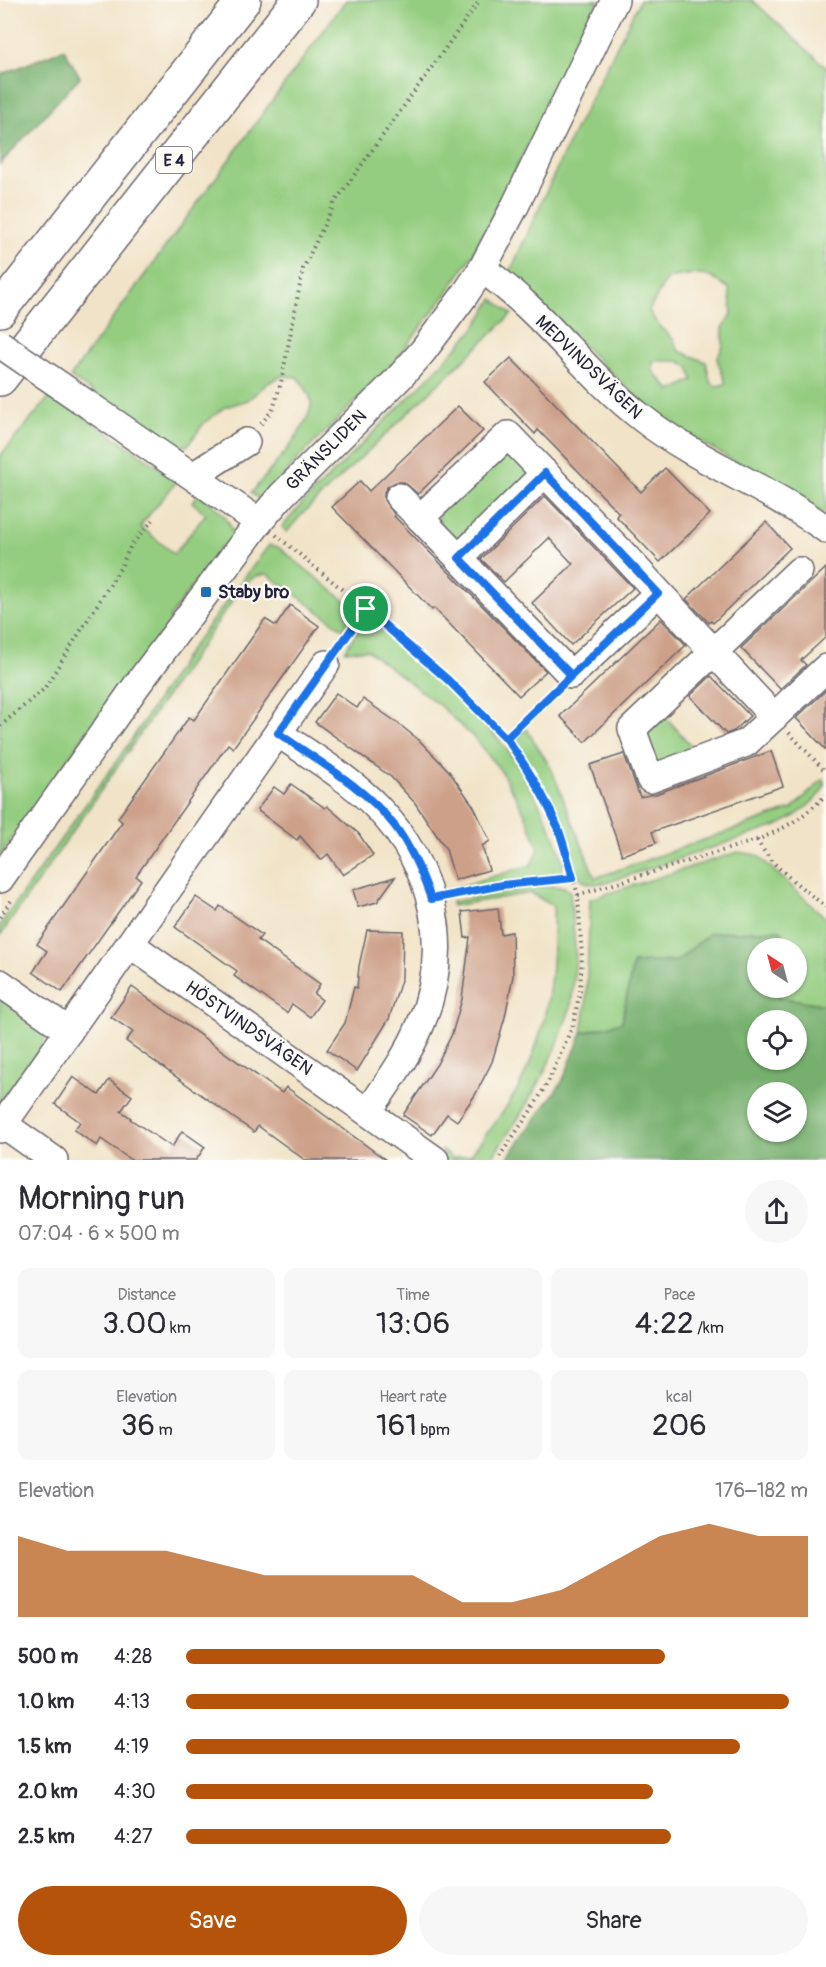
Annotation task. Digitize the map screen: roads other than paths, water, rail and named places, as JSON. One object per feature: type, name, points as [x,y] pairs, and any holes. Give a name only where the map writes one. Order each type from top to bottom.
[{"type":"highway","name":"E 4","points":[[0,310],[244,0]]},
{"type":"highway","name":"E 4","points":[[0,379],[299,0]]},
{"type":"street","name":"GRÄNSLIDEN","points":[[0,879],[137,685],[259,522],[282,495],[400,377],[423,351],[464,296],[482,269],[516,206],[615,0]]},
{"type":"street","name":"MEDVINDSVÄGEN","points":[[482,269],[511,290],[611,392],[650,424],[669,438],[792,506],[826,529]]},
{"type":"street","points":[[0,344],[259,522]]},
{"type":"street","points":[[420,518],[508,435],[774,717]]},
{"type":"street","points":[[193,476],[246,442]]},
{"type":"street","points":[[459,558],[545,473]]},
{"type":"street","points":[[399,497],[571,675],[658,593]]},
{"type":"street","points":[[799,571],[632,729],[654,790],[746,743],[826,668]]},
{"type":"street","points":[[54,1160],[2,1126],[326,664]]},
{"type":"street","points":[[278,733],[357,788],[376,806],[393,825],[409,849],[422,873],[431,899],[436,940],[436,968],[431,997],[402,1062],[368,1112]]},
{"type":"street","name":"HÖSTVINDSVÄGEN","points":[[130,944],[435,1160]]},
{"type":"street","points":[[0,983],[69,1031]]},
{"type":"place","name":"Staby bro","points":[[206,592]]}]
